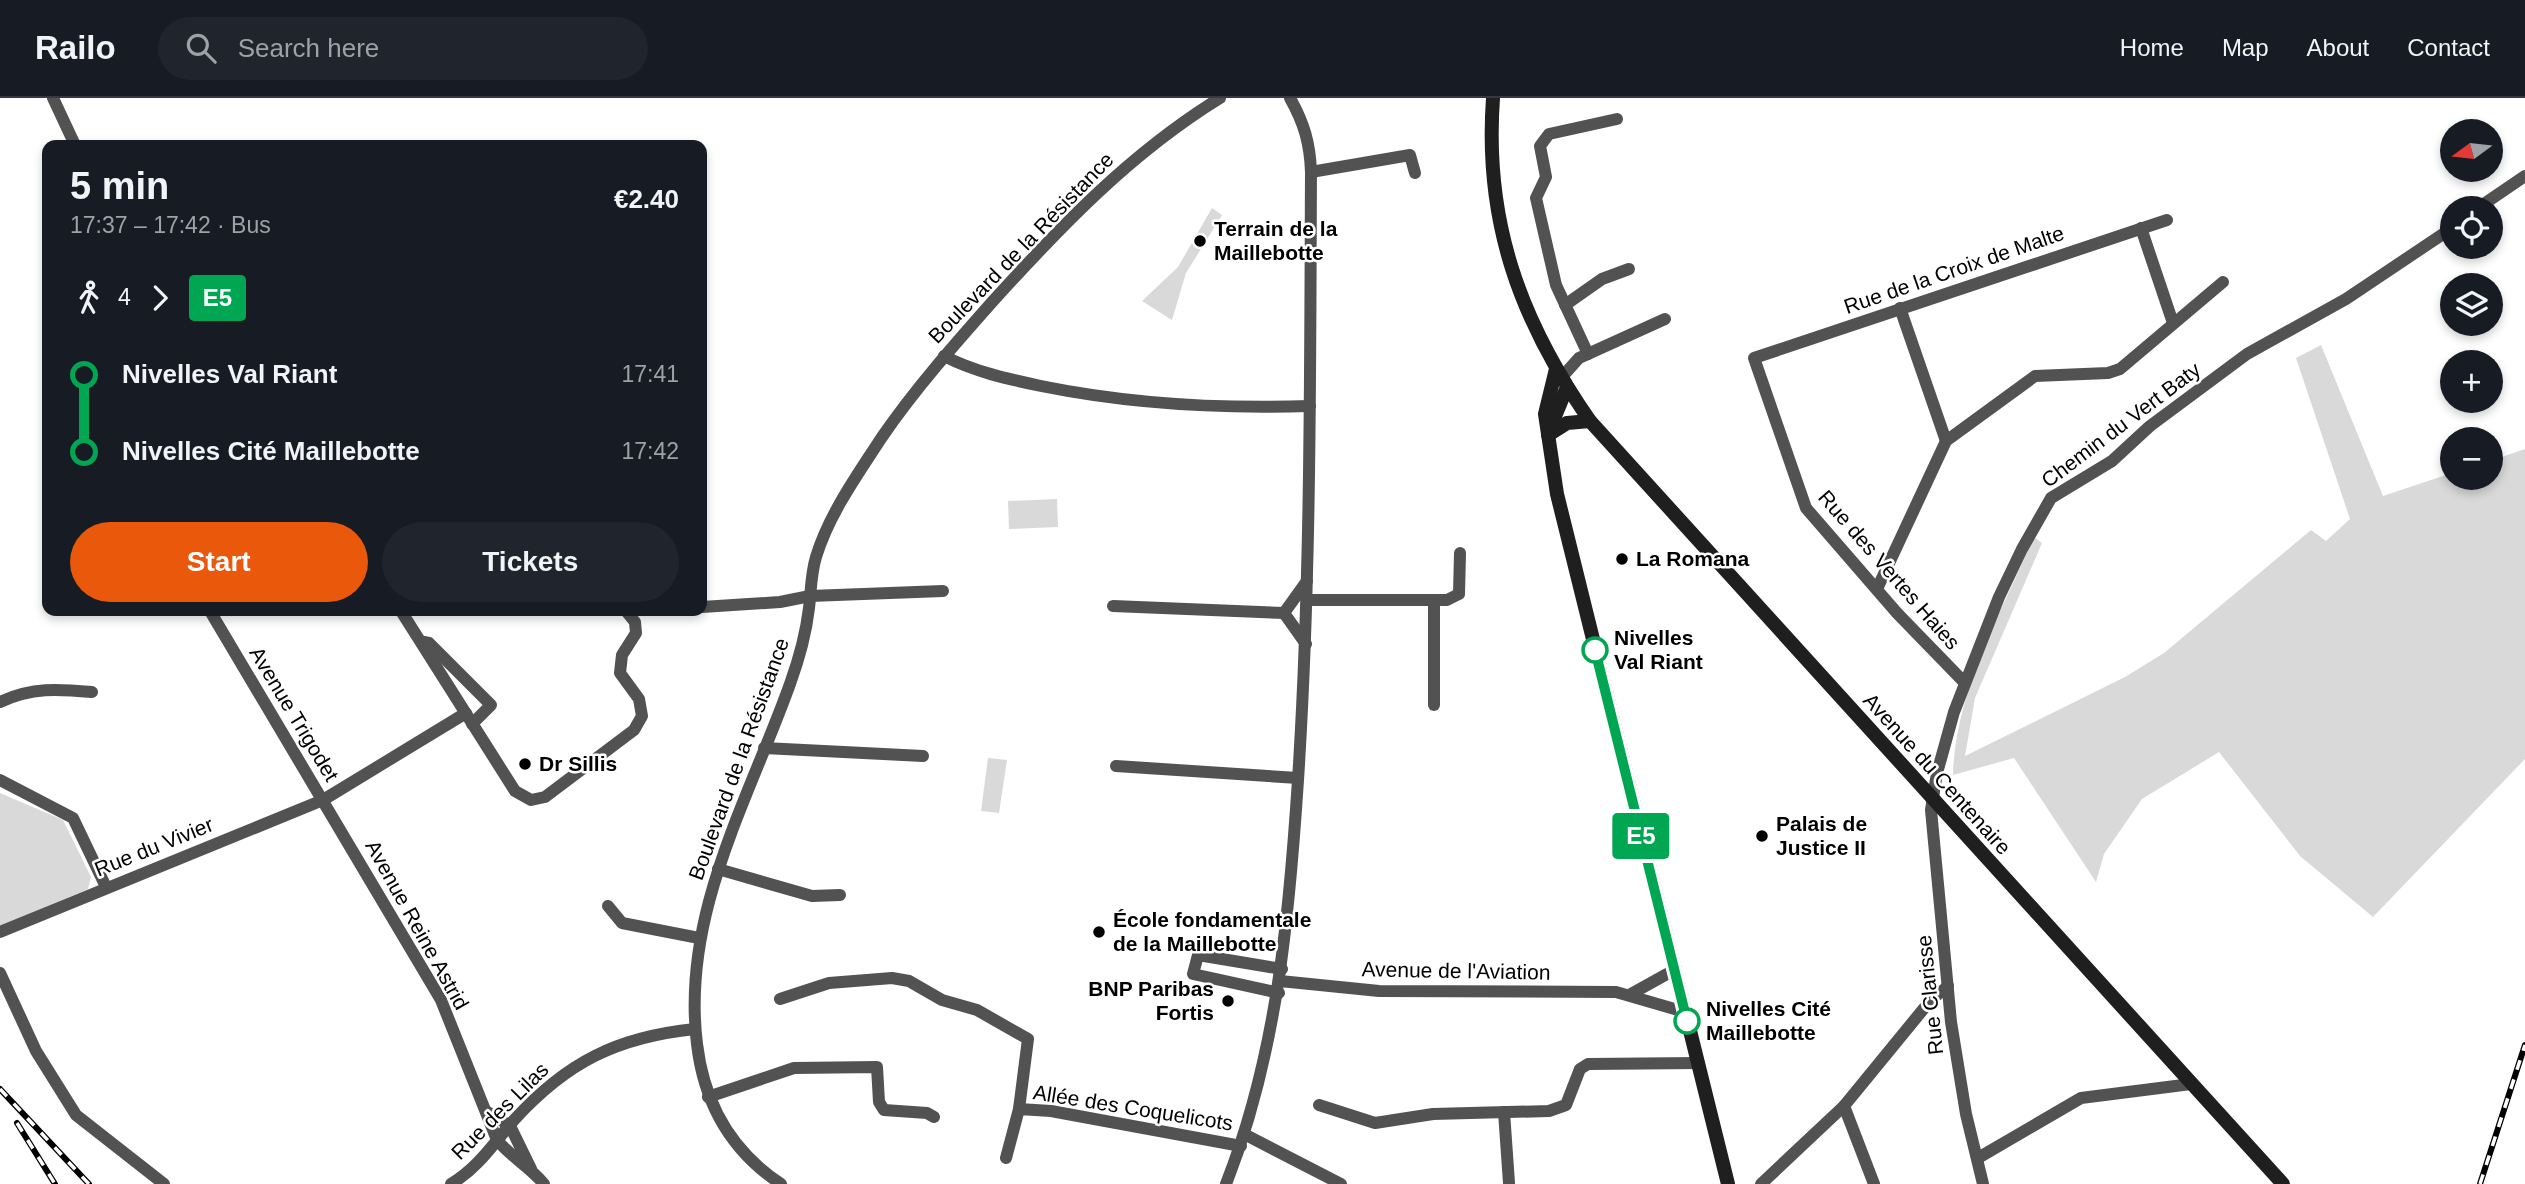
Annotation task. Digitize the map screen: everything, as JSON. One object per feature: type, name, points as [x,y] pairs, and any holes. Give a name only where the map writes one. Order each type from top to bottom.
[{"type":"main road","name":"Avenue du Centenaire","points":[[1493,98],[1489,149],[1500,223],[1516,285],[1561,378],[1591,421],[2283,1184]]},
{"type":"main road","points":[[1561,378],[1545,414],[1561,513],[1728,1184]]},
{"type":"main road","points":[[1547,436],[1561,378]]},
{"type":"main road","points":[[1547,436],[1567,423],[1591,421]]},
{"type":"street","points":[[53,98],[73,140]]},
{"type":"street","name":"Boulevard de la Résistance","points":[[781,1184],[751,1160],[729,1135],[708,1097],[695,1030],[694,990],[699,938],[718,869],[797,665],[817,554],[840,504],[882,437],[944,356],[1102,186],[1142,152],[1220,98]]},
{"type":"street","points":[[1226,1184],[1242,1140],[1281,981],[1306,644],[1311,172],[1310,145],[1304,122],[1290,98]]},
{"type":"street","points":[[1588,354],[1556,285],[1536,198],[1546,177],[1540,146],[1549,134],[1617,119]]},
{"type":"street","points":[[1311,172],[1410,155],[1415,173]]},
{"type":"street","points":[[2496,196],[2525,176]]},
{"type":"street","name":"Rue de la Croix de Malte","points":[[1754,358],[2167,220]]},
{"type":"street","points":[[2140,228],[2173,323]]},
{"type":"street","name":"Chemin du Vert Baty","points":[[1933,800],[1937,773],[1964,682],[2004,585],[2051,498],[2112,461],[2150,426],[2247,354],[2380,278],[2440,236]]},
{"type":"street","points":[[1565,305],[1602,279],[1629,269]]},
{"type":"street","points":[[1877,589],[1946,440],[2035,376],[2108,373],[2120,369],[2223,282]]},
{"type":"street","points":[[1900,308],[1946,440]]},
{"type":"street","points":[[1561,378],[1578,358],[1665,319]]},
{"type":"street","points":[[944,356],[963,366],[1002,377],[1114,398],[1211,406],[1310,406]]},
{"type":"street","name":"Rue des Vertes Haies","points":[[1754,358],[1806,508],[1964,682]]},
{"type":"street","points":[[1307,600],[1434,602],[1459,594],[1460,553]]},
{"type":"street","points":[[1284,613],[1307,581]]},
{"type":"street","points":[[707,607],[810,596],[943,591]]},
{"type":"street","points":[[1434,602],[1434,705]]},
{"type":"street","points":[[1113,606],[1284,613]]},
{"type":"street","points":[[1284,613],[1306,644]]},
{"type":"street","name":"Avenue Trigodet","points":[[213,616],[323,800]]},
{"type":"street","points":[[404,616],[515,791],[531,800],[545,797],[634,730],[642,716],[639,699],[620,673],[622,655],[636,634],[635,622],[630,616]]},
{"type":"street","points":[[421,642],[429,643],[491,705],[469,718]]},
{"type":"street","points":[[0,702],[20,692],[47,688],[92,692]]},
{"type":"street","name":"Rue du Vivier","points":[[0,932],[323,800],[469,718]]},
{"type":"street","points":[[764,748],[923,756]]},
{"type":"street","points":[[1116,766],[1298,778]]},
{"type":"street","points":[[0,780],[73,818],[106,887]]},
{"type":"street","name":"Avenue Reine Astrid","points":[[323,800],[441,1000],[497,1140]]},
{"type":"street","name":"Rue Clarisse","points":[[1933,800],[1934,859],[1958,1072],[1983,1184]]},
{"type":"street","points":[[718,869],[811,896],[840,895]]},
{"type":"street","points":[[608,906],[621,923],[699,938]]},
{"type":"street","points":[[1198,955],[1281,981],[1193,974],[1198,955]]},
{"type":"street","name":"Avenue de l'Aviation","points":[[1631,994],[1676,970]]},
{"type":"street","points":[[0,973],[36,1051],[76,1115],[164,1184]]},
{"type":"street","name":"Allée des Coquelicots","points":[[780,999],[829,983],[892,978],[909,981],[943,1000],[977,1010],[1028,1038],[1019,1109],[1006,1158]]},
{"type":"street","name":"Avenue de l'Aviation","points":[[1281,981],[1379,992],[1631,994],[1685,1012]]},
{"type":"street","points":[[1761,1184],[1844,1106],[1930,1001],[1948,986]]},
{"type":"street","name":"Rue des Lilas","points":[[451,1184],[483,1159],[497,1140],[548,1087],[575,1065],[633,1039],[695,1030]]},
{"type":"street","points":[[1320,1105],[1375,1123],[1433,1114],[1560,1109],[1571,1096],[1580,1069],[1588,1064],[1697,1063]]},
{"type":"street","points":[[708,1097],[794,1068],[877,1068],[879,1102],[884,1110],[927,1112],[934,1117]]},
{"type":"street","points":[[1978,1158],[2081,1098],[2191,1084]]},
{"type":"street","points":[[1844,1106],[1874,1184]]},
{"type":"street","name":"Allée des Coquelicots","points":[[1019,1109],[1051,1111],[1242,1140],[1341,1184]]},
{"type":"street","points":[[486,1111],[510,1126],[531,1169],[544,1184]]},
{"type":"street","points":[[1504,1112],[1509,1182]]},
{"type":"street","points":[[497,1140],[512,1158],[531,1169]]},
{"type":"shaded area","name":"Terrain de la Maillebotte","points":[[1212,208],[1222,215],[1186,273],[1172,320],[1142,301],[1178,267]]},
{"type":"shaded area","points":[[2321,345],[2383,496],[2440,477],[2440,490],[2503,490],[2503,457],[2525,449],[2525,759],[2373,917],[2300,856],[2219,752],[2142,799],[2104,854],[2096,882],[2014,758],[1953,775],[1962,713],[1971,683],[2034,537],[2042,543],[1975,698],[1965,756],[2125,677],[2164,653],[2311,530],[2326,541],[2350,519],[2296,358]]},
{"type":"shaded area","points":[[1057,499],[1058,527],[1009,529],[1008,501]]},
{"type":"shaded area","points":[[988,758],[1007,760],[999,813],[981,811]]},
{"type":"shaded area","points":[[0,793],[63,820],[91,877],[88,889],[0,926]]},
{"type":"railway","points":[[2480,1184],[2525,1045]]},
{"type":"railway","points":[[0,1089],[89,1184]]},
{"type":"railway","points":[[17,1123],[55,1184]]},
{"type":"bus line","name":"E5","points":[[1595,650],[1687,1021]]},
{"type":"place","name":"Terrain de la Maillebotte","points":[[1200,241]]},
{"type":"place","name":"La Romana","points":[[1622,559]]},
{"type":"place","name":"Nivelles Val Riant","points":[[1595,650]]},
{"type":"place","name":"Dr Sillis","points":[[525,764]]},
{"type":"place","name":"Palais de Justice II","points":[[1762,836]]},
{"type":"place","name":"École fondamentale de la Maillebotte","points":[[1099,932]]},
{"type":"place","name":"BNP Paribas Fortis","points":[[1228,1001]]},
{"type":"place","name":"Nivelles Cité Maillebotte","points":[[1687,1021]]}]
